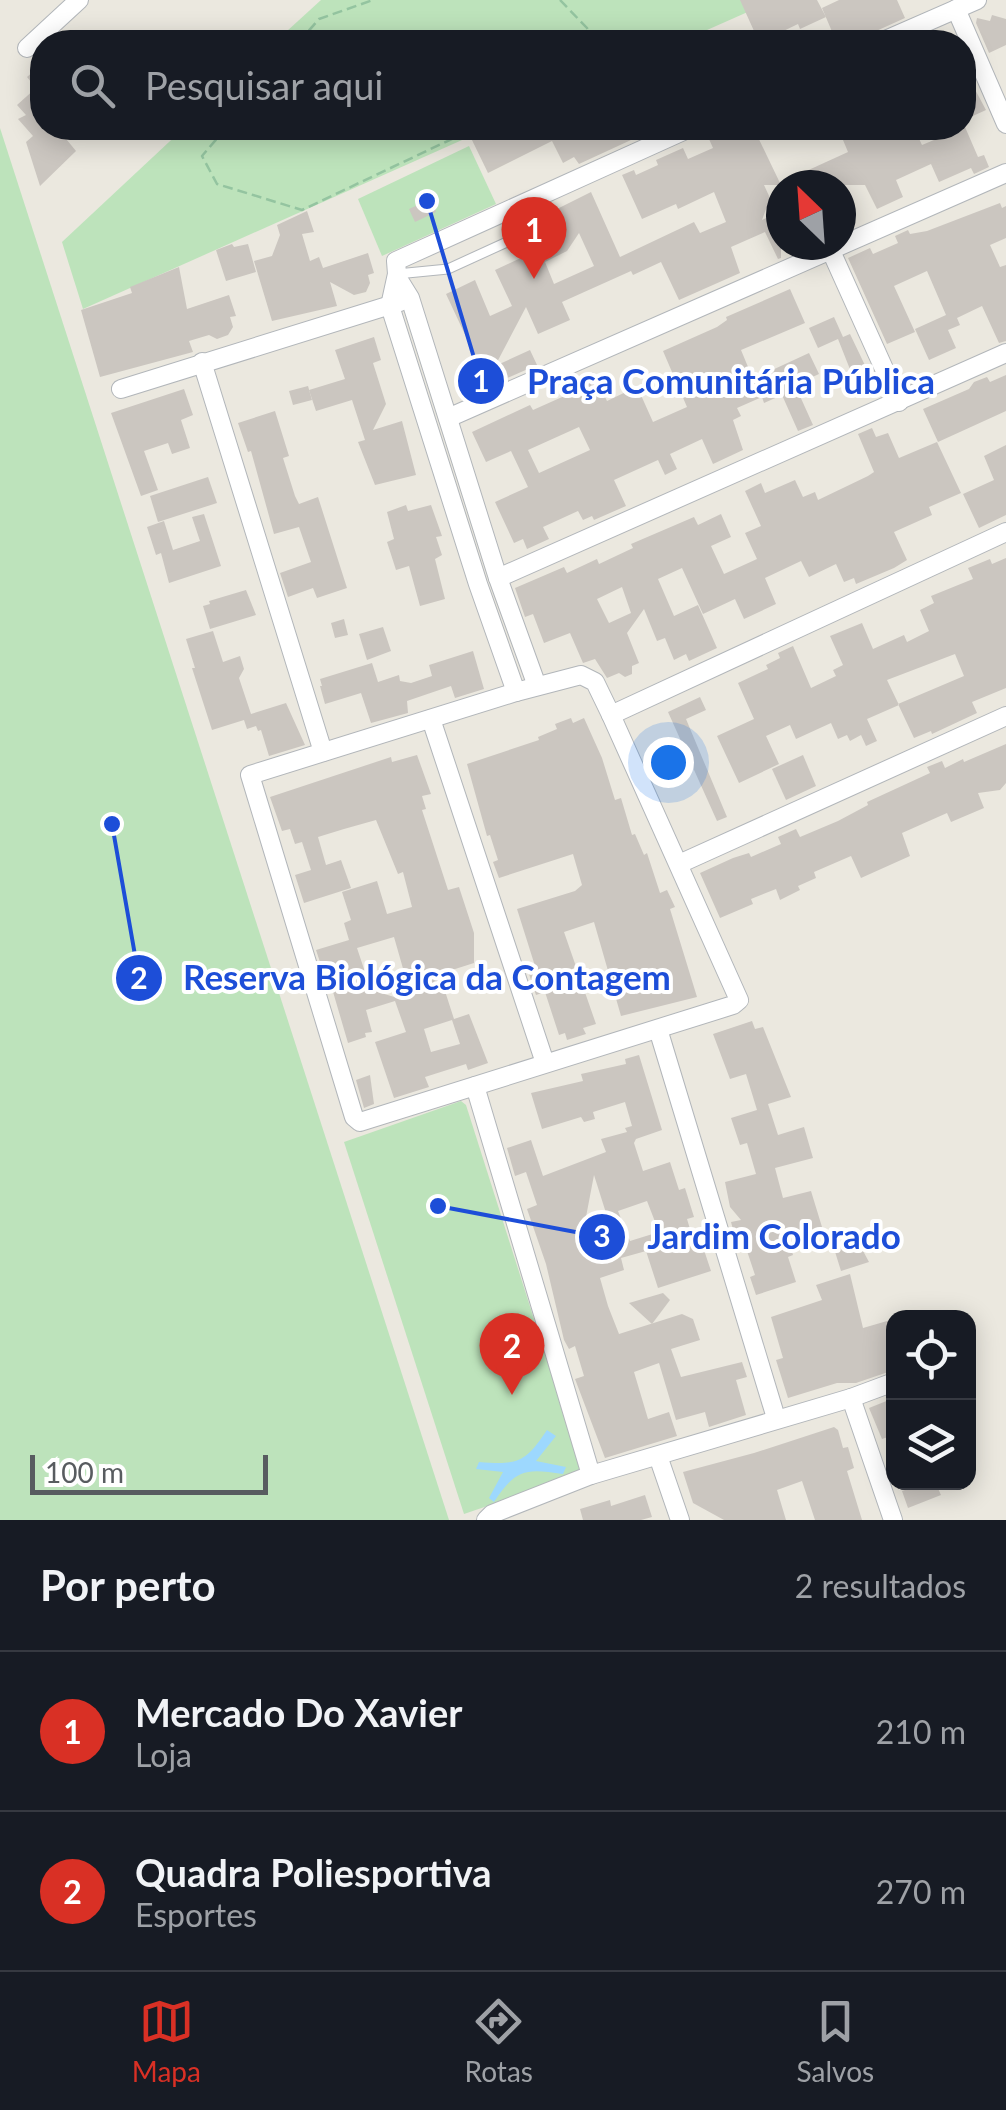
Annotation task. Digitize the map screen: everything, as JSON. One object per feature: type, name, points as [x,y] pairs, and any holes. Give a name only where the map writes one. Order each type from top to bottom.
[{"type":"street","points":[[46,30],[79,0]]},
{"type":"street","points":[[908,30],[977,0]]},
{"type":"street","points":[[956,9],[965,30]]},
{"type":"street","points":[[26,48],[30,44]]},
{"type":"street","points":[[976,55],[1006,124]]},
{"type":"street","points":[[537,686],[498,578],[410,298],[397,276],[395,263],[398,257],[663,140]]},
{"type":"street","points":[[856,239],[1006,173]]},
{"type":"street","points":[[448,418],[809,260]]},
{"type":"street","points":[[834,260],[898,402]]},
{"type":"street","points":[[397,276],[390,306],[516,692]]},
{"type":"street","points":[[122,389],[410,298]]},
{"type":"street","points":[[498,578],[1006,353]]},
{"type":"street","points":[[202,362],[323,752]]},
{"type":"street","points":[[459,523],[479,516]]},
{"type":"street","points":[[611,714],[1006,532]]},
{"type":"street","points":[[586,676],[595,682],[611,714],[739,1000],[658,1030],[360,1122],[354,1116],[250,775],[323,752],[516,692],[586,676]]},
{"type":"street","points":[[678,864],[1006,716]]},
{"type":"street","points":[[431,719],[545,1063]]},
{"type":"street","points":[[658,1030],[776,1418]]},
{"type":"street","points":[[474,1086],[591,1475]]},
{"type":"street","points":[[486,1520],[492,1514],[591,1475],[886,1385]]},
{"type":"street","points":[[851,1398],[893,1520]]},
{"type":"street","points":[[658,1456],[680,1520]]},
{"type":"lane","points":[[397,276],[448,269],[520,236]]},
{"type":"path","points":[[309,30],[319,19],[374,0]]},
{"type":"path","points":[[560,0],[588,30]]},
{"type":"path","points":[[216,140],[202,156],[217,184],[302,210],[450,140]]},
{"type":"green space","points":[[321,0],[775,0],[707,30],[288,30]]},
{"type":"green space","points":[[0,128],[449,1520],[0,1520]]},
{"type":"green space","points":[[171,140],[462,140],[83,309],[62,242]]},
{"type":"green space","points":[[469,146],[496,204],[382,256],[358,199]]},
{"type":"green space","points":[[461,1101],[466,1105],[581,1467],[580,1474],[464,1514],[344,1142]]},
{"type":"water","points":[[547,1430],[556,1436],[536,1461],[566,1467],[563,1474],[522,1473],[494,1502],[489,1498],[503,1472],[476,1469],[479,1462],[519,1460]]},
{"type":"building","points":[[740,0],[817,0],[826,17],[800,29],[798,24],[786,30],[754,30]]},
{"type":"building","points":[[839,0],[897,0],[905,18],[878,30],[831,30],[822,8]]},
{"type":"building","points":[[992,15],[1006,19],[1006,45],[989,53],[976,23],[977,18],[990,21]]},
{"type":"building","points":[[976,91],[986,110],[976,115]]},
{"type":"building","points":[[30,93],[30,133],[18,119],[26,115],[17,105]]},
{"type":"building","points":[[30,139],[67,140],[76,151],[40,186],[26,142]]},
{"type":"building","points":[[472,140],[631,140],[579,164],[574,157],[563,163],[552,141],[488,173]]},
{"type":"building","points":[[709,140],[759,140],[774,170],[766,170],[764,185],[766,209],[762,220],[766,218],[766,234],[731,247],[740,273],[679,300],[661,262],[633,275],[631,271],[562,302],[570,320],[538,334],[526,307],[495,366],[530,350],[537,365],[489,386],[446,294],[475,280],[490,316],[512,306],[495,270],[540,249],[529,223],[591,192],[620,257],[694,222],[700,233],[726,222],[714,192],[678,209],[676,204],[642,219],[622,175],[634,170],[636,175],[658,165],[656,160],[683,148],[688,159],[713,148]],"holes":[[[579,233],[594,266],[554,284],[545,262],[567,251]]]},
{"type":"building","points":[[843,140],[920,140],[922,145],[934,140],[971,140],[978,157],[984,155],[989,167],[974,174],[971,168],[939,182],[931,164],[896,180],[903,197],[877,209],[865,185],[856,185],[856,170],[809,170],[848,152]]},
{"type":"building","points":[[431,199],[436,212],[415,222],[409,209]]},
{"type":"building","points":[[1000,203],[1002,208],[1006,206],[1006,238],[990,245],[1000,267],[1006,265],[1006,341],[999,343],[982,306],[957,318],[960,325],[948,330],[956,348],[929,360],[915,329],[946,315],[927,271],[894,286],[915,332],[887,344],[849,260],[856,260],[856,254],[870,248],[873,254],[898,243],[895,236],[908,230],[910,234]]},
{"type":"building","points":[[307,211],[314,232],[302,234],[310,261],[319,257],[323,268],[368,253],[374,273],[368,275],[366,292],[354,295],[330,282],[337,306],[272,321],[254,261],[272,256],[280,235],[277,225]]},
{"type":"building","points":[[248,244],[256,272],[226,281],[216,250]]},
{"type":"building","points":[[179,267],[187,309],[229,295],[236,316],[230,317],[233,327],[228,335],[189,341],[193,352],[100,377],[81,310],[132,293],[130,287]]},
{"type":"building","points":[[790,289],[805,323],[741,350],[753,379],[809,353],[819,374],[795,385],[813,425],[798,431],[782,395],[764,403],[762,397],[737,408],[741,416],[733,420],[743,450],[713,464],[702,439],[670,454],[677,469],[665,475],[658,460],[614,480],[626,506],[594,520],[592,516],[583,520],[578,511],[543,527],[549,539],[527,549],[523,539],[514,543],[495,502],[528,487],[511,451],[486,462],[472,432],[530,405],[533,410],[580,389],[576,380],[593,372],[607,401],[630,390],[633,397],[640,393],[653,422],[687,407],[663,351],[717,327],[726,317]],"holes":[[[579,427],[590,450],[539,473],[528,450]]]},
{"type":"building","points":[[834,317],[843,337],[850,334],[872,380],[857,387],[838,339],[818,348],[809,328]]},
{"type":"building","points":[[374,337],[381,360],[373,363],[386,404],[373,430],[402,421],[416,475],[375,485],[358,442],[365,440],[352,400],[316,411],[309,390],[345,379],[335,350]]},
{"type":"building","points":[[1006,375],[1006,411],[938,442],[923,409],[969,389],[974,382],[987,377],[990,382]]},
{"type":"building","points":[[308,386],[312,400],[293,405],[289,391]]},
{"type":"building","points":[[184,389],[193,415],[181,420],[190,448],[172,454],[168,443],[144,451],[158,490],[141,496],[111,413]]},
{"type":"building","points":[[275,411],[289,456],[283,458],[295,496],[299,504],[318,497],[347,588],[317,598],[313,588],[288,597],[280,573],[311,562],[299,527],[274,534],[251,451],[248,452],[238,423]]},
{"type":"building","points":[[872,428],[876,437],[888,433],[899,458],[937,442],[961,493],[929,507],[932,515],[894,532],[907,560],[894,568],[856,584],[854,578],[844,582],[836,564],[809,577],[801,561],[765,578],[776,604],[744,619],[735,599],[703,614],[682,568],[658,579],[674,616],[698,605],[717,648],[689,661],[686,654],[674,660],[665,638],[657,641],[644,609],[627,633],[639,663],[625,677],[619,673],[607,678],[595,659],[583,663],[570,633],[544,643],[533,614],[525,617],[515,588],[564,567],[567,573],[597,559],[599,564],[633,548],[631,544],[694,517],[698,525],[721,514],[731,537],[711,546],[724,574],[757,559],[745,533],[761,526],[745,491],[761,483],[765,493],[795,480],[803,497],[815,492],[818,500],[868,476],[874,472],[858,434]],"holes":[[[622,587],[631,613],[609,623],[597,599]]]},
{"type":"building","points":[[1006,445],[1006,515],[979,528],[963,494],[994,480],[984,456]]},
{"type":"building","points":[[208,477],[217,503],[158,522],[150,496]]},
{"type":"building","points":[[406,505],[408,511],[431,505],[442,536],[436,537],[442,555],[435,559],[445,599],[420,606],[409,566],[396,570],[387,542],[394,539],[387,512]]},
{"type":"building","points":[[204,514],[221,566],[169,583],[161,553],[156,555],[147,527],[164,521],[173,550],[200,541],[192,517]]},
{"type":"building","points":[[1006,558],[1006,688],[972,702],[977,713],[914,738],[899,705],[867,719],[877,741],[866,746],[861,735],[850,741],[847,735],[838,739],[831,723],[796,739],[790,725],[766,736],[779,764],[739,783],[717,736],[754,719],[738,683],[768,669],[766,665],[780,658],[778,653],[793,646],[811,688],[836,676],[833,670],[843,665],[830,636],[862,623],[873,649],[904,635],[907,642],[929,631],[920,610],[934,603],[931,596],[973,579],[968,568],[990,559],[992,564]],"holes":[[[955,654],[964,676],[898,704],[887,680]]]},
{"type":"building","points":[[246,590],[256,615],[210,629],[203,606]]},
{"type":"building","points":[[344,619],[348,635],[335,638],[331,623]]},
{"type":"building","points":[[383,627],[391,651],[367,660],[359,634]]},
{"type":"building","points":[[213,631],[223,662],[240,656],[244,669],[239,678],[251,714],[286,703],[305,745],[269,756],[261,730],[256,726],[247,729],[244,720],[212,730],[186,639]]},
{"type":"building","points":[[473,651],[484,689],[455,698],[451,686],[407,701],[408,713],[371,723],[361,693],[325,704],[320,679],[372,663],[378,682],[399,675],[400,681],[411,683],[432,676],[429,665]]},
{"type":"building","points":[[700,697],[706,710],[686,719],[727,817],[717,821],[668,712]]},
{"type":"building","points":[[571,718],[573,723],[584,718],[615,800],[621,798],[632,835],[635,834],[644,855],[647,853],[660,893],[667,890],[675,907],[670,909],[697,997],[621,1016],[594,922],[564,932],[596,1024],[583,1028],[586,1034],[567,1040],[565,1033],[559,1035],[545,992],[536,995],[527,968],[535,966],[517,909],[575,891],[582,885],[573,854],[499,878],[493,862],[498,860],[490,835],[487,836],[467,764],[539,740],[538,737],[557,729],[555,724]]},
{"type":"building","points":[[1006,744],[1006,783],[1000,790],[978,793],[984,808],[951,822],[947,813],[902,833],[910,856],[861,878],[851,856],[814,872],[816,878],[780,900],[776,889],[720,918],[700,873],[781,844],[778,837],[796,829],[800,837],[838,821],[868,805],[867,802],[930,773],[927,767],[942,761],[945,768]]},
{"type":"building","points":[[417,755],[431,794],[422,796],[426,809],[422,810],[448,890],[459,887],[474,933],[474,963],[452,970],[455,981],[443,985],[454,1019],[469,1014],[488,1063],[468,1070],[466,1064],[425,1077],[429,1087],[394,1098],[375,1042],[406,1032],[395,1001],[366,1010],[372,1032],[348,1043],[324,961],[320,962],[316,950],[349,940],[344,923],[351,920],[342,892],[377,881],[387,914],[412,907],[403,872],[398,874],[376,820],[318,837],[326,865],[341,860],[351,888],[304,903],[295,875],[311,870],[302,842],[295,844],[290,829],[282,831],[270,797],[391,757],[392,762]],"holes":[[[394,937],[406,979],[396,983],[401,999],[371,990],[357,948]],[[452,1020],[460,1044],[431,1052],[424,1029]]]},
{"type":"building","points":[[803,755],[816,786],[786,800],[772,769]]},
{"type":"building","points":[[752,1021],[755,1029],[763,1027],[791,1097],[768,1104],[778,1135],[804,1127],[813,1158],[775,1168],[783,1198],[811,1191],[822,1227],[788,1238],[793,1255],[788,1257],[796,1282],[756,1295],[750,1277],[755,1275],[743,1239],[735,1237],[731,1222],[741,1220],[730,1207],[725,1182],[756,1174],[747,1143],[740,1145],[731,1118],[757,1110],[746,1074],[730,1079],[713,1034]]},
{"type":"building","points":[[639,1055],[662,1130],[634,1143],[643,1171],[670,1162],[679,1190],[685,1188],[694,1217],[687,1219],[696,1249],[703,1247],[711,1271],[658,1288],[646,1251],[621,1258],[624,1270],[600,1278],[608,1306],[619,1334],[682,1314],[693,1319],[700,1340],[671,1349],[681,1377],[742,1362],[747,1377],[736,1380],[746,1415],[709,1427],[705,1412],[676,1420],[659,1363],[634,1372],[648,1419],[669,1412],[677,1436],[605,1458],[575,1379],[584,1376],[575,1346],[569,1349],[564,1340],[546,1264],[527,1209],[537,1205],[526,1172],[515,1176],[507,1148],[531,1140],[543,1176],[606,1152],[601,1139],[627,1132],[625,1128],[632,1126],[625,1102],[593,1112],[595,1119],[584,1122],[581,1117],[542,1129],[531,1093],[583,1081],[581,1074],[626,1064],[625,1059]],"holes":[[[594,1175],[612,1232],[581,1243]],[[647,1201],[659,1232],[630,1241],[618,1211]]]},
{"type":"building","points":[[370,1075],[374,1104],[364,1108],[356,1080]]},
{"type":"building","points":[[845,1238],[849,1252],[862,1249],[869,1262],[841,1271],[832,1242]]},
{"type":"building","points":[[850,1274],[863,1328],[886,1321],[886,1373],[788,1398],[776,1360],[783,1358],[771,1317],[822,1300],[816,1285]]},
{"type":"building","points":[[663,1293],[670,1300],[652,1324],[629,1303]]},
{"type":"building","points":[[886,1401],[886,1438],[882,1439],[869,1408]]},
{"type":"building","points":[[834,1427],[843,1448],[848,1447],[854,1468],[847,1471],[862,1520],[815,1520],[802,1481],[777,1490],[786,1520],[724,1520],[693,1503],[683,1472]]},
{"type":"building","points":[[939,1490],[941,1495],[908,1508],[902,1491]]},
{"type":"building","points":[[645,1495],[652,1517],[583,1520],[580,1509],[610,1500],[611,1506]]},
{"type":"place","name":"Praça Comunitária Pública","points":[[427,201]]},
{"type":"place","name":"Mercado Do Xavier","points":[[534,279]]},
{"type":"place","name":"Reserva Biológica da Contagem","points":[[112,824]]},
{"type":"place","name":"Jardim Colorado","points":[[438,1206]]},
{"type":"place","name":"Quadra Poliesportiva","points":[[512,1395]]}]
